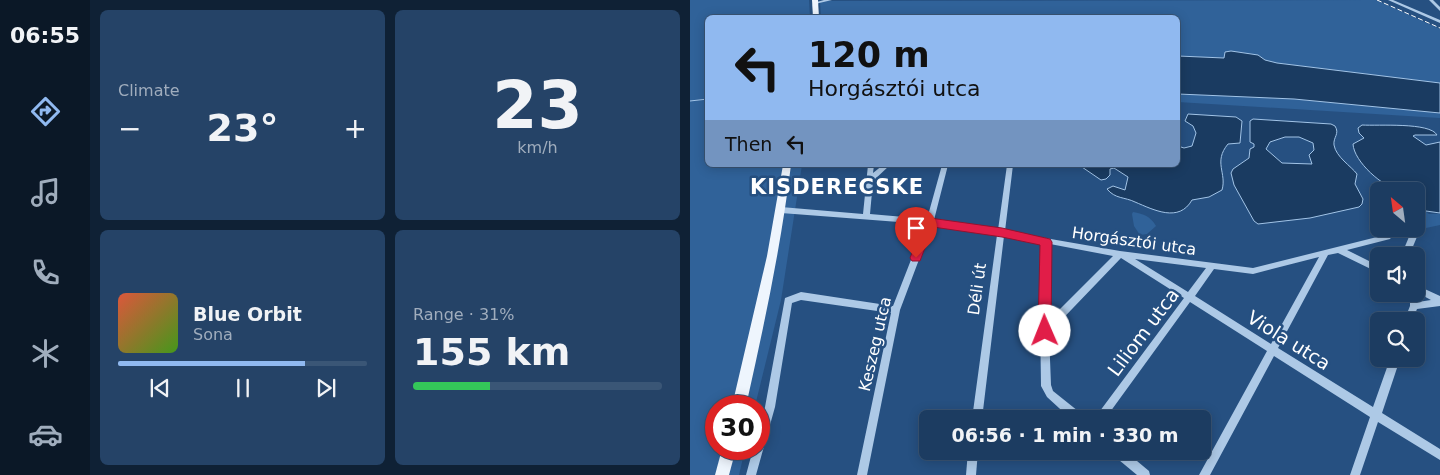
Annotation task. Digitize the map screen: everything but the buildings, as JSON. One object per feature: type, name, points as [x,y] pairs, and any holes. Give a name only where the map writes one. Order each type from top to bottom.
[{"type":"main road","points":[[815,2],[816,15]]},
{"type":"main road","points":[[742,395],[765,298],[787,167]]},
{"type":"main road","points":[[722,475],[726,460]]},
{"type":"street","points":[[815,2],[830,0]]},
{"type":"street","points":[[1431,0],[1440,10]]},
{"type":"street","points":[[1392,1],[1440,22]]},
{"type":"street","points":[[866,217],[871,167]]},
{"type":"street","points":[[871,179],[885,167]]},
{"type":"street","name":"Keszeg utca","points":[[865,475],[896,310],[930,222],[944,167]]},
{"type":"street","name":"Déli út","points":[[978,410],[988,321],[1002,233],[1010,167]]},
{"type":"street","name":"Horgásztói utca","points":[[781,210],[930,222],[1120,254],[1253,271],[1383,238]]},
{"type":"street","points":[[1046,242],[1045,331],[1048,391],[1069,410]]},
{"type":"street","points":[[1338,250],[1370,266]]},
{"type":"street","points":[[1204,475],[1326,252]]},
{"type":"street","points":[[1045,331],[1120,254]]},
{"type":"street","name":"Viola utca","points":[[1120,254],[1440,456]]},
{"type":"street","name":"Liliom utca","points":[[1106,410],[1213,265]]},
{"type":"street","points":[[1425,293],[1440,301]]},
{"type":"street","points":[[770,407],[788,301],[800,296],[896,310]]},
{"type":"street","points":[[1414,306],[1440,301]]},
{"type":"street","points":[[1412,312],[1414,302]]},
{"type":"street","points":[[1355,475],[1392,367]]},
{"type":"street","points":[[751,475],[755,460]]},
{"type":"street","points":[[971,475],[972,460]]},
{"type":"street","points":[[1128,460],[1145,475]]},
{"type":"shaded area","points":[[690,0],[809,0],[810,15],[705,15],[705,167],[802,167],[781,300],[758,395],[705,395],[705,460],[742,460],[739,475],[690,475]]},
{"type":"shaded area","points":[[1376,0],[1440,29],[1440,83],[1277,63],[1265,60],[1258,55],[1239,52],[1224,58],[1180,56],[1180,15],[821,15],[820,1]]},
{"type":"shaded area","points":[[1231,51],[1258,55],[1265,60],[1277,63],[1440,83],[1440,113],[1294,99],[1180,94],[1180,56],[1224,58],[1225,52]]},
{"type":"shaded area","points":[[1180,94],[1294,99],[1440,113],[1440,118],[1180,102]]},
{"type":"shaded area","points":[[1188,114],[1236,117],[1242,121],[1240,143],[1228,144],[1221,156],[1222,190],[1209,197],[1192,200],[1187,207],[1180,211],[1166,213],[1158,211],[1110,192],[1107,189],[1113,186],[1125,190],[1128,177],[1114,168],[1110,169],[1110,175],[1106,179],[1101,180],[1082,167],[1180,167],[1180,147],[1184,148],[1192,146],[1196,133],[1193,126],[1185,121]]},
{"type":"shaded area","points":[[1253,119],[1331,124],[1335,126],[1337,131],[1334,142],[1335,149],[1357,174],[1355,184],[1363,199],[1362,204],[1359,207],[1310,218],[1258,224],[1254,221],[1234,185],[1231,173],[1233,169],[1249,158],[1250,149],[1254,147],[1254,144],[1250,142],[1250,121]],"holes":[[[1285,137],[1299,137],[1313,143],[1314,150],[1309,155],[1312,164],[1282,163],[1266,149],[1270,142]]]},
{"type":"shaded area","points":[[1362,125],[1414,126],[1425,128],[1437,135],[1413,136],[1426,145],[1440,142],[1440,213],[1425,210],[1425,182],[1382,182],[1370,173],[1358,158],[1353,144],[1364,138],[1359,133],[1358,128]]},
{"type":"shaded area","points":[[1425,211],[1429,214],[1440,214],[1440,225],[1425,228]]},
{"type":"shaded area","points":[[1133,212],[1146,216],[1156,226],[1147,234],[1140,235],[1134,226]]},
{"type":"waterway","points":[[690,101],[705,99]]},
{"type":"railway","points":[[1377,0],[1440,28]]},
{"type":"district","name":"KISDERECSKE","points":[[837,187]]},
{"type":"route","points":[[916,258],[930,222],[1046,242],[1045,331]]}]
